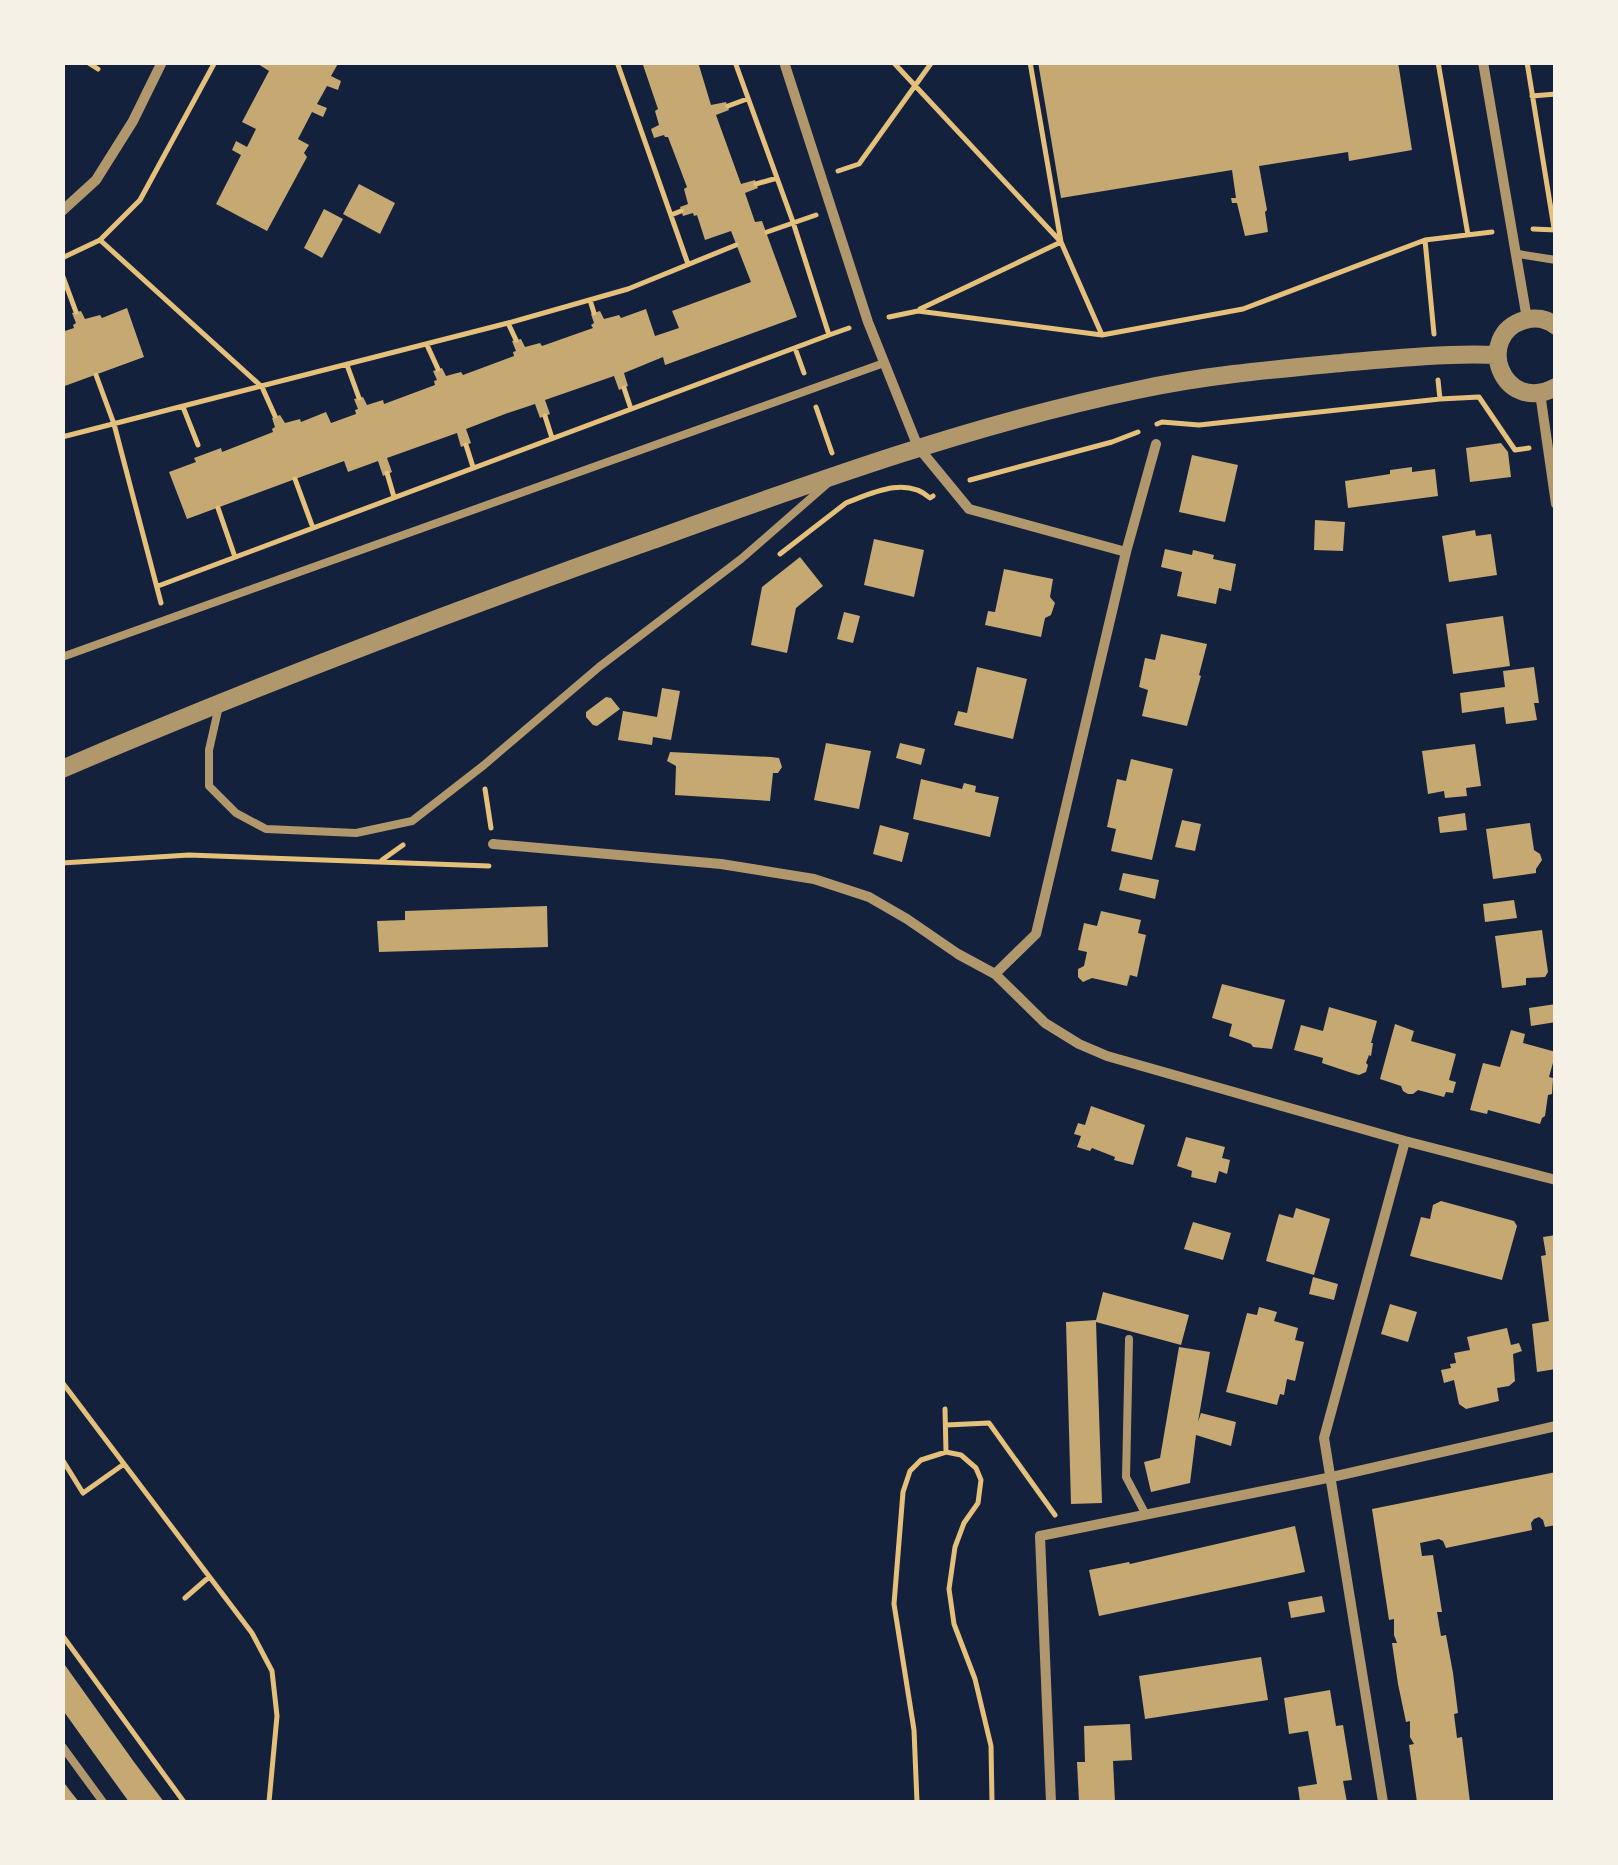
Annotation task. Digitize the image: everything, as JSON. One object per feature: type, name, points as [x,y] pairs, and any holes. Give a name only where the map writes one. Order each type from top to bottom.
[{"type":"street","points":[[62,211],[96,180],[133,121],[162,62]]},
{"type":"street","points":[[784,62],[868,322],[918,447],[969,509],[1126,552]]},
{"type":"street","points":[[1483,62],[1527,320]]},
{"type":"street","points":[[1556,326],[1535,318],[1513,326],[1504,334],[1497,355],[1499,369],[1518,390],[1548,390],[1556,504]]},
{"type":"street","points":[[62,769],[220,701],[483,600],[918,447],[1140,389],[1240,373],[1436,354],[1497,355]]},
{"type":"street","points":[[995,974],[1036,934],[1126,552],[1156,444]]},
{"type":"street","points":[[494,844],[721,864],[814,879],[869,897],[907,919],[995,974],[1045,1023],[1108,1056],[1405,1142],[1556,1180]]},
{"type":"street","points":[[1383,1802],[1324,1438],[1405,1142]]},
{"type":"street","points":[[1051,1802],[1040,1536],[1332,1478],[1556,1426]]},
{"type":"lane","points":[[1518,254],[1556,260]]},
{"type":"lane","points":[[62,657],[884,363]]},
{"type":"lane","points":[[220,701],[209,750],[209,786],[236,813],[266,830],[356,833],[412,821],[600,667],[741,559],[840,473]]},
{"type":"lane","points":[[1128,1338],[1126,1477],[1146,1515]]},
{"type":"lane","points":[[62,1746],[103,1802]]},
{"type":"path","points":[[86,62],[98,69]]},
{"type":"path","points":[[62,258],[100,240],[140,200],[215,62]]},
{"type":"path","points":[[617,62],[688,264]]},
{"type":"path","points":[[158,586],[828,335],[793,222],[735,62]]},
{"type":"path","points":[[893,62],[1061,242]]},
{"type":"path","points":[[822,176],[859,164],[932,62]]},
{"type":"path","points":[[1030,62],[1061,242],[1102,336]]},
{"type":"path","points":[[1438,62],[1468,234]]},
{"type":"path","points":[[1527,62],[1554,228]]},
{"type":"path","points":[[1532,96],[1556,94]]},
{"type":"path","points":[[728,106],[747,99]]},
{"type":"path","points":[[643,136],[652,133]]},
{"type":"path","points":[[1547,175],[1556,172]]},
{"type":"path","points":[[756,184],[776,178]]},
{"type":"path","points":[[767,232],[832,210]]},
{"type":"path","points":[[671,215],[682,211]]},
{"type":"path","points":[[100,240],[262,387],[275,416]]},
{"type":"path","points":[[918,310],[1102,336],[1243,308],[1425,240],[1440,399]]},
{"type":"path","points":[[868,322],[918,310],[1061,242]]},
{"type":"path","points":[[62,437],[508,324],[628,289],[736,245]]},
{"type":"path","points":[[62,274],[76,312]]},
{"type":"path","points":[[590,300],[594,313]]},
{"type":"path","points":[[508,324],[516,340]]},
{"type":"path","points":[[427,345],[438,369]]},
{"type":"path","points":[[347,365],[359,398]]},
{"type":"path","points":[[96,375],[114,424],[165,620]]},
{"type":"path","points":[[624,388],[631,409]]},
{"type":"path","points":[[846,503],[878,490],[905,487],[921,490],[930,498],[950,486],[1112,442],[1162,422],[1199,425],[1440,399],[1479,397],[1515,450],[1549,446]]},
{"type":"path","points":[[182,406],[198,445]]},
{"type":"path","points":[[545,416],[552,438]]},
{"type":"path","points":[[466,445],[474,467]]},
{"type":"path","points":[[387,474],[394,498]]},
{"type":"path","points":[[295,479],[312,528]]},
{"type":"path","points":[[218,508],[235,557]]},
{"type":"path","points":[[62,863],[189,854],[496,866],[484,782]]},
{"type":"path","points":[[62,1382],[252,1633],[272,1671],[277,1716],[269,1802]]},
{"type":"path","points":[[945,1409],[946,1452]]},
{"type":"path","points":[[946,1424],[988,1423],[1063,1532]]},
{"type":"path","points":[[918,1802],[914,1730],[894,1604],[903,1492],[910,1471],[921,1460],[946,1452],[961,1456],[976,1468],[982,1480],[978,1503],[954,1547],[949,1589],[954,1624],[975,1679],[991,1746],[992,1802]]},
{"type":"path","points":[[62,1459],[82,1493],[124,1464]]},
{"type":"path","points":[[185,1598],[209,1577]]},
{"type":"path","points":[[62,1636],[184,1802]]},
{"type":"building","points":[[255,62],[339,62],[331,76],[341,81],[338,90],[327,86],[317,104],[327,108],[323,117],[312,112],[298,139],[309,145],[304,153],[307,157],[267,231],[216,204],[241,155],[232,150],[236,141],[247,147],[256,129],[242,122],[269,71]]},
{"type":"building","points":[[642,62],[698,62],[711,105],[726,102],[729,110],[716,115],[741,184],[755,180],[758,188],[745,193],[755,222],[762,221],[797,317],[665,365],[663,357],[624,373],[628,386],[619,390],[614,376],[545,400],[550,414],[540,418],[535,404],[466,429],[471,443],[461,447],[457,433],[387,458],[392,472],[383,476],[378,461],[348,472],[344,461],[187,519],[169,472],[196,462],[194,458],[221,448],[222,452],[273,432],[272,418],[280,415],[285,423],[300,419],[301,422],[326,412],[331,423],[356,414],[354,399],[363,397],[367,405],[383,400],[384,404],[435,385],[433,371],[442,368],[446,376],[461,372],[463,375],[514,356],[512,341],[521,339],[525,347],[540,343],[542,346],[593,328],[591,314],[600,311],[604,319],[646,309],[655,336],[679,328],[672,311],[751,282],[731,231],[705,240],[697,215],[683,216],[680,207],[688,204],[684,189],[687,187],[668,137],[654,138],[651,129],[659,125],[655,111],[658,109]]},
{"type":"building","points":[[1038,62],[1398,62],[1412,150],[1349,161],[1348,152],[1259,166],[1268,232],[1245,236],[1237,203],[1232,203],[1231,198],[1236,198],[1232,170],[1061,198]]},
{"type":"building","points":[[359,184],[395,203],[380,234],[343,214]]},
{"type":"building","points":[[324,209],[343,219],[322,258],[304,248]]},
{"type":"building","points":[[127,308],[144,357],[62,387],[62,332],[74,328],[72,313],[81,311],[85,319],[100,315],[102,318]]},
{"type":"building","points":[[1501,443],[1508,452],[1511,477],[1470,482],[1466,448]]},
{"type":"building","points":[[1192,455],[1238,465],[1225,522],[1179,512]]},
{"type":"building","points":[[1412,467],[1412,472],[1435,469],[1438,496],[1348,508],[1345,481]]},
{"type":"building","points":[[1315,520],[1345,522],[1343,551],[1314,550]]},
{"type":"building","points":[[1475,530],[1476,536],[1491,534],[1497,575],[1449,582],[1442,536]]},
{"type":"building","points":[[874,539],[924,550],[914,597],[864,585]]},
{"type":"building","points":[[1165,549],[1192,555],[1193,550],[1236,564],[1231,591],[1219,588],[1216,604],[1177,596],[1182,572],[1161,567]]},
{"type":"building","points":[[800,557],[823,586],[796,608],[787,653],[751,645],[762,587]]},
{"type":"building","points":[[1004,569],[1053,579],[1050,597],[1055,603],[1051,615],[1045,618],[1041,637],[985,625],[988,611],[995,612]]},
{"type":"building","points":[[844,612],[860,616],[853,643],[837,639]]},
{"type":"building","points":[[1503,616],[1510,666],[1453,674],[1446,624]]},
{"type":"building","points":[[1161,634],[1207,644],[1187,726],[1142,716],[1148,690],[1139,687],[1145,658],[1155,660]]},
{"type":"building","points":[[977,667],[1027,679],[1013,739],[954,725],[958,711],[967,713]]},
{"type":"building","points":[[1534,667],[1537,720],[1506,724],[1504,707],[1462,713],[1460,693],[1505,687],[1503,671]]},
{"type":"building","points":[[662,688],[680,691],[671,740],[653,737],[652,745],[618,740],[623,711],[657,717]]},
{"type":"building","points":[[606,697],[620,709],[593,725],[586,712]]},
{"type":"building","points":[[826,743],[871,751],[859,809],[814,800]]},
{"type":"building","points":[[900,743],[925,749],[921,765],[896,758]]},
{"type":"building","points":[[1475,744],[1481,786],[1466,788],[1467,796],[1445,798],[1444,791],[1428,794],[1422,751]]},
{"type":"building","points":[[670,752],[779,758],[782,767],[773,773],[770,801],[675,795],[676,766],[667,761]]},
{"type":"building","points":[[1131,759],[1173,769],[1152,860],[1111,851],[1116,829],[1107,827],[1117,779],[1126,781]]},
{"type":"building","points":[[921,779],[962,789],[964,783],[976,786],[975,792],[999,797],[990,837],[913,819]]},
{"type":"building","points":[[1465,813],[1467,830],[1440,833],[1438,817]]},
{"type":"building","points":[[1182,820],[1201,824],[1195,851],[1175,847]]},
{"type":"building","points":[[1530,823],[1534,850],[1542,860],[1536,873],[1493,879],[1486,829]]},
{"type":"building","points":[[880,825],[909,833],[902,862],[873,854]]},
{"type":"building","points":[[1123,873],[1159,880],[1155,899],[1119,890]]},
{"type":"building","points":[[1514,900],[1517,918],[1485,922],[1483,904]]},
{"type":"building","points":[[547,906],[548,947],[379,952],[377,921],[405,920],[405,911]]},
{"type":"building","points":[[1101,911],[1141,920],[1138,933],[1146,935],[1137,977],[1130,975],[1127,986],[1092,978],[1083,982],[1078,977],[1087,952],[1078,950],[1084,923],[1097,926]]},
{"type":"building","points":[[1542,930],[1548,972],[1545,977],[1526,978],[1526,985],[1502,988],[1495,936]]},
{"type":"building","points":[[1222,984],[1285,1000],[1272,1049],[1253,1047],[1229,1036],[1232,1024],[1212,1018]]},
{"type":"building","points":[[1556,1004],[1556,1022],[1531,1026],[1529,1008]]},
{"type":"building","points":[[1329,1007],[1377,1021],[1366,1072],[1352,1073],[1322,1063],[1323,1058],[1294,1050],[1301,1025],[1323,1031]]},
{"type":"building","points":[[1395,1024],[1414,1031],[1411,1041],[1456,1054],[1449,1080],[1456,1082],[1453,1093],[1446,1092],[1444,1097],[1418,1090],[1408,1094],[1401,1086],[1380,1079]]},
{"type":"building","points":[[1511,1030],[1525,1034],[1523,1043],[1556,1052],[1549,1077],[1553,1078],[1552,1094],[1548,1095],[1540,1124],[1488,1110],[1487,1114],[1470,1110],[1483,1063],[1500,1067]]},
{"type":"building","points":[[1091,1106],[1145,1125],[1133,1165],[1092,1148],[1090,1151],[1077,1147],[1081,1136],[1074,1134],[1078,1123],[1085,1125]]},
{"type":"building","points":[[1186,1137],[1225,1147],[1222,1158],[1230,1160],[1227,1174],[1219,1171],[1216,1183],[1191,1177],[1192,1171],[1177,1166]]},
{"type":"building","points":[[1441,1201],[1514,1221],[1517,1226],[1502,1280],[1410,1256],[1421,1217],[1430,1219],[1433,1205]]},
{"type":"building","points":[[1296,1208],[1330,1219],[1314,1275],[1266,1261],[1279,1214],[1293,1218]]},
{"type":"building","points":[[1193,1222],[1231,1233],[1223,1260],[1184,1249]]},
{"type":"building","points":[[1556,1235],[1556,1369],[1537,1372],[1532,1324],[1549,1321],[1541,1256],[1546,1255],[1543,1237]]},
{"type":"building","points":[[1313,1277],[1338,1284],[1334,1300],[1309,1294]]},
{"type":"building","points":[[1103,1292],[1189,1315],[1181,1345],[1096,1322],[1102,1503],[1071,1504],[1066,1322],[1096,1320]]},
{"type":"building","points":[[1390,1304],[1417,1312],[1408,1342],[1381,1334]]},
{"type":"building","points":[[1259,1307],[1277,1312],[1274,1321],[1298,1328],[1295,1340],[1304,1342],[1295,1381],[1287,1379],[1277,1405],[1226,1392],[1247,1313],[1257,1315]]},
{"type":"building","points":[[1507,1328],[1511,1345],[1519,1343],[1522,1351],[1513,1354],[1515,1381],[1497,1388],[1499,1401],[1466,1409],[1459,1404],[1454,1380],[1444,1383],[1441,1370],[1456,1363],[1454,1353],[1470,1350],[1467,1337]]},
{"type":"building","points":[[1179,1347],[1210,1352],[1198,1422],[1201,1413],[1236,1422],[1231,1446],[1196,1435],[1190,1483],[1151,1492],[1144,1462],[1160,1458]]},
{"type":"building","points":[[1556,1472],[1556,1525],[1545,1527],[1539,1517],[1531,1523],[1532,1530],[1446,1548],[1439,1539],[1420,1543],[1422,1556],[1433,1555],[1442,1612],[1437,1612],[1453,1673],[1457,1738],[1462,1737],[1470,1802],[1417,1802],[1409,1745],[1414,1744],[1398,1684],[1392,1643],[1397,1643],[1394,1619],[1389,1620],[1372,1509]]},
{"type":"building","points":[[1295,1526],[1305,1572],[1099,1616],[1089,1570]]},
{"type":"building","points":[[1322,1596],[1325,1612],[1291,1618],[1288,1602]]},
{"type":"building","points":[[1261,1657],[1268,1700],[1145,1719],[1139,1676]]},
{"type":"building","points":[[62,1661],[164,1802],[129,1802],[95,1755],[62,1709]]},
{"type":"building","points":[[1330,1690],[1336,1726],[1343,1725],[1352,1780],[1343,1781],[1347,1802],[1300,1802],[1298,1787],[1317,1784],[1308,1731],[1289,1734],[1284,1698]]},
{"type":"building","points":[[1130,1724],[1132,1760],[1113,1761],[1115,1802],[1079,1802],[1077,1762],[1085,1762],[1084,1726]]},
{"type":"building","points":[[62,1780],[71,1792],[79,1802],[62,1802]]}]
